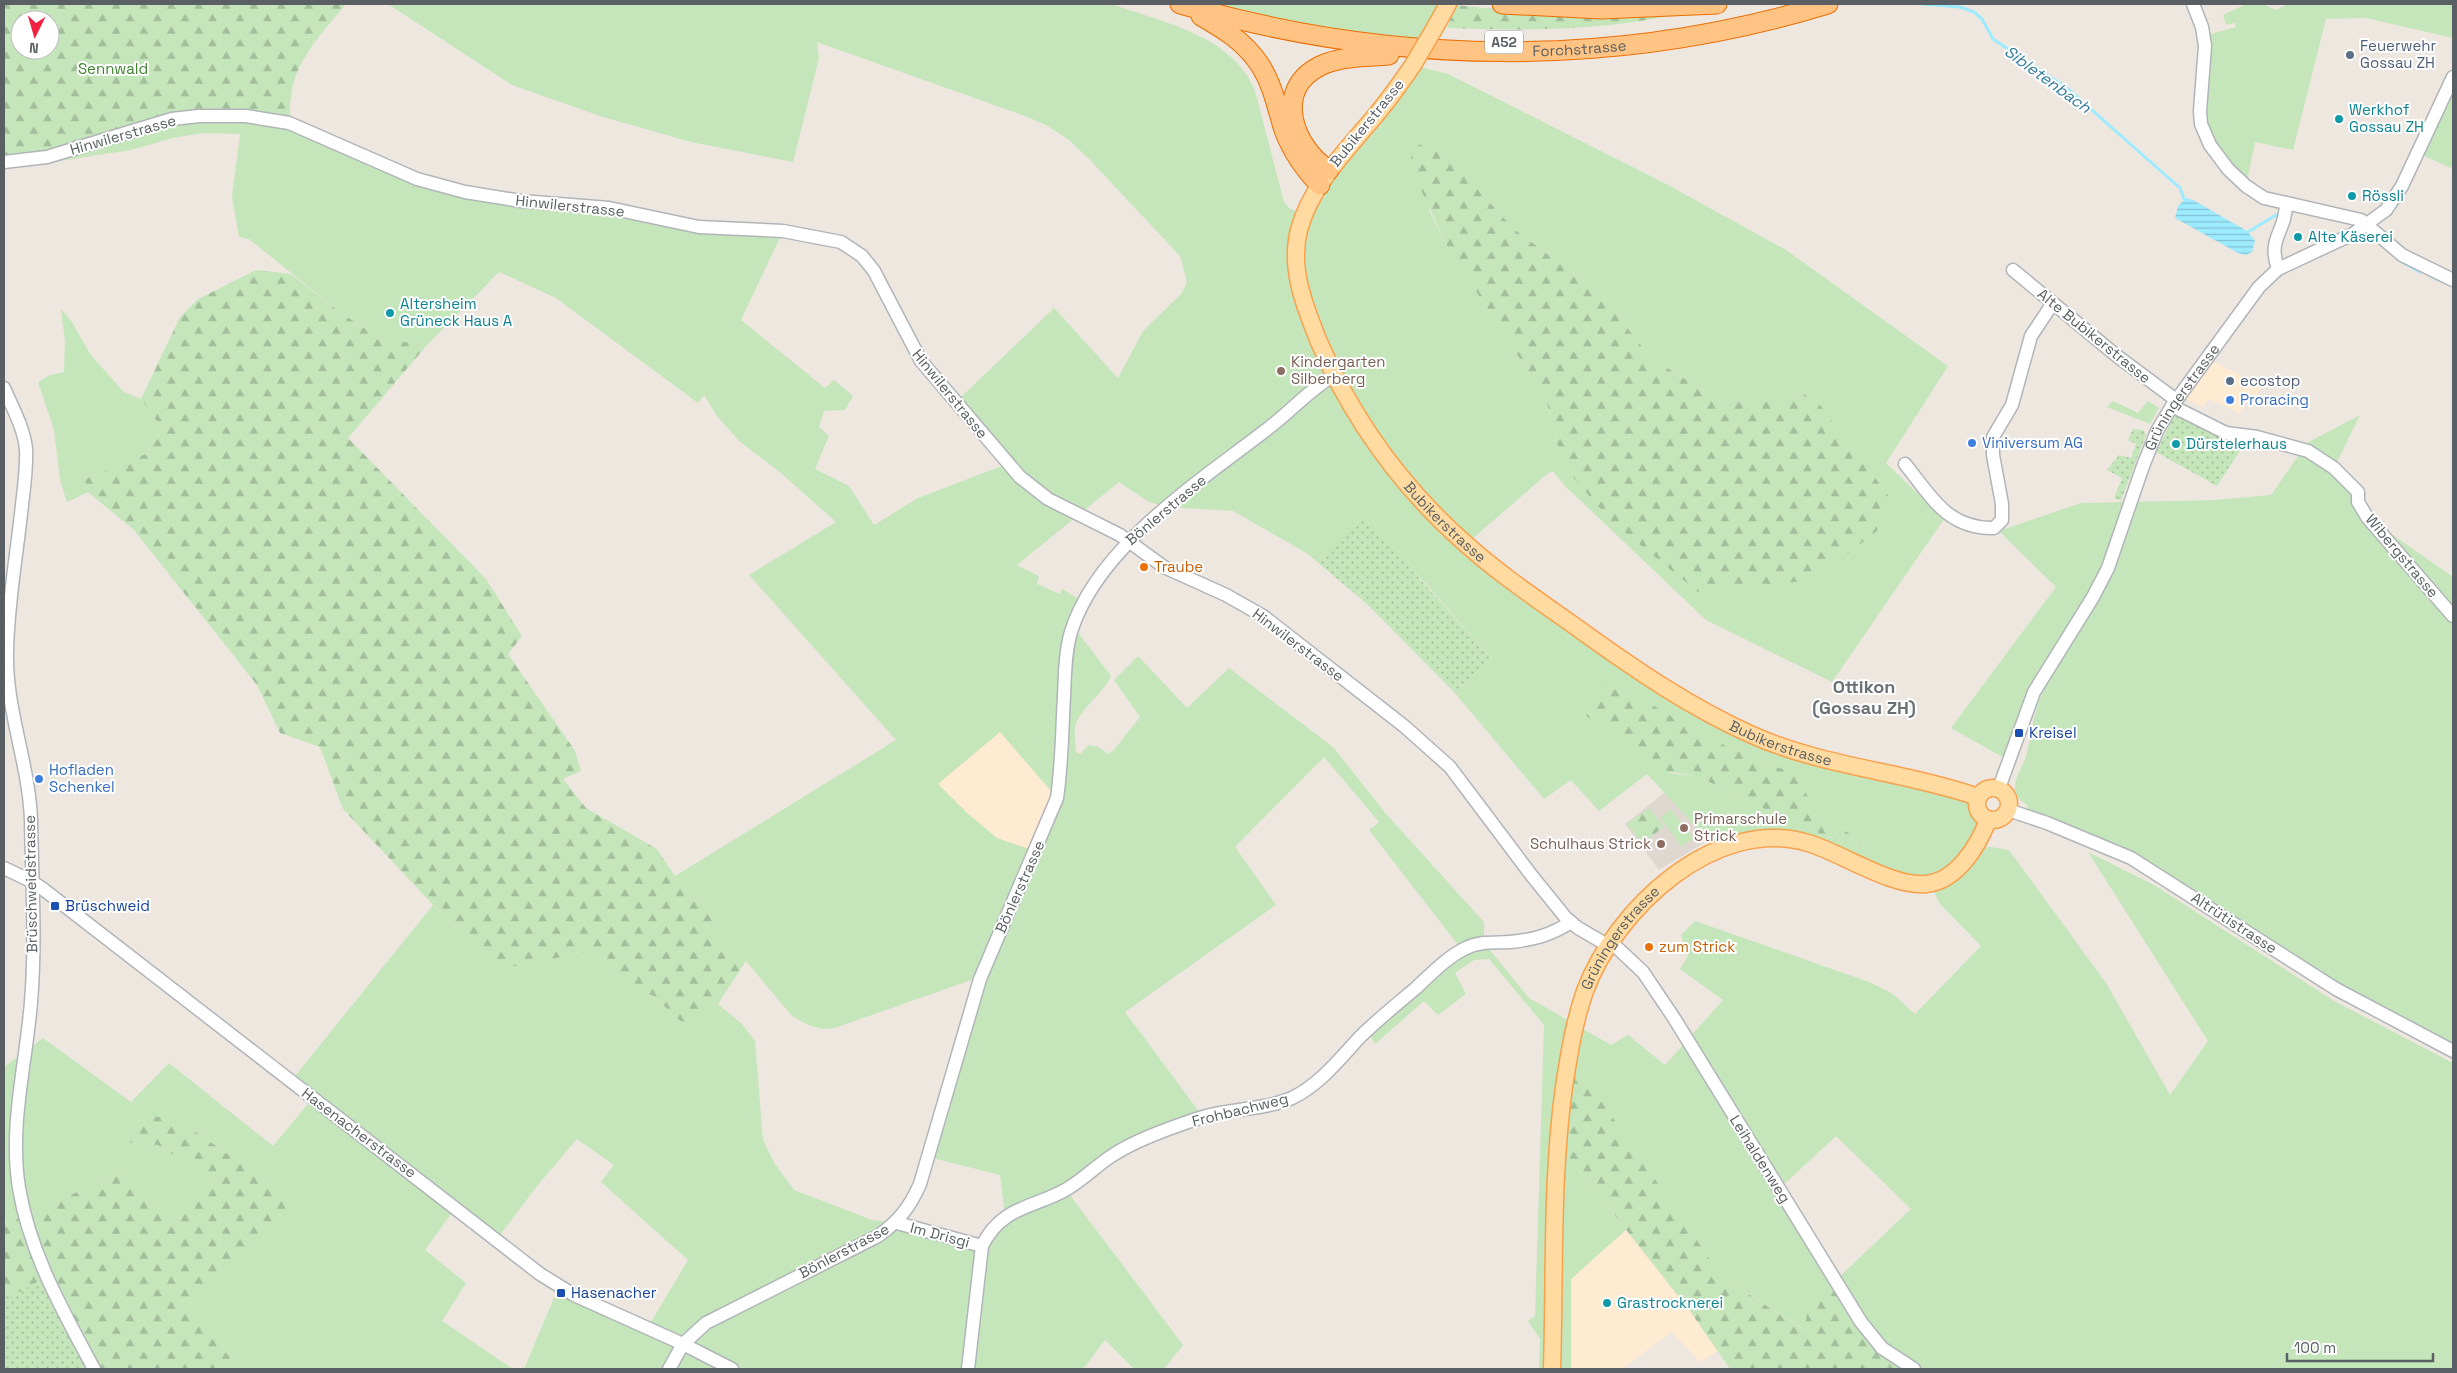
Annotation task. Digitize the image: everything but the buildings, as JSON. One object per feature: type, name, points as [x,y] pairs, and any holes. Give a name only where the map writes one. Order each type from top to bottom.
[{"type":"highway","name":"Forchstrasse","points":[[1180,4],[1254,24],[1372,45],[1442,51],[1553,52],[1636,45],[1734,28],[1828,4]]},
{"type":"highway","points":[[1180,4],[1229,33],[1252,54],[1270,84],[1292,147],[1304,166],[1325,178]]},
{"type":"highway","name":"Forchstrasse","points":[[1219,4],[1341,30],[1414,38],[1500,42],[1577,40],[1666,30],[1727,19],[1789,4]]},
{"type":"highway","points":[[1502,4],[1601,9],[1717,4]]},
{"type":"highway","points":[[1325,178],[1308,153],[1294,122],[1293,100],[1303,80],[1318,67],[1336,61],[1442,51]]},
{"type":"main road","name":"Bubikerstrasse","points":[[1448,4],[1412,65],[1378,114],[1325,178],[1301,224],[1296,256],[1303,302],[1334,375],[1369,435],[1405,482],[1437,517],[1469,547],[1544,604],[1659,685],[1708,714],[1753,735],[1792,750],[1917,778],[1978,797]]},
{"type":"main road","points":[[1999,788],[2008,797],[2008,810],[1998,820],[1988,820],[1980,814],[1976,807],[1978,797],[1986,789],[1999,788]]},
{"type":"main road","name":"Grüningerstrasse","points":[[1552,1369],[1555,1211],[1562,1101],[1569,1054],[1578,1014],[1591,977],[1610,944],[1645,901],[1663,884],[1702,858],[1733,844],[1765,838],[1797,840],[1819,846],[1901,881],[1924,884],[1943,879],[1960,866],[1974,848],[1988,820]]},
{"type":"street","points":[[2193,4],[2204,36],[2206,56],[2200,111],[2207,141],[2220,160],[2246,186],[2264,198],[2348,215],[2368,225],[2402,255],[2453,280]]},
{"type":"street","name":"Grüningerstrasse","points":[[1999,788],[2034,692],[2093,597],[2108,568],[2147,454],[2174,403],[2259,287],[2278,269],[2368,225],[2386,210],[2399,192],[2453,77]]},
{"type":"street","name":"Hinwilerstrasse","points":[[4,162],[21,162],[47,157],[172,119],[199,116],[246,116],[289,123],[417,179],[465,192],[521,201],[609,208],[693,226],[783,231],[841,242],[862,256],[874,271],[916,355],[1007,464],[1027,483],[1048,499],[1104,526],[1170,570],[1226,595],[1268,619],[1431,748],[1458,777],[1532,876],[1571,922],[1610,944]]},
{"type":"street","points":[[2278,269],[2273,250],[2285,219],[2286,203]]},
{"type":"street","name":"Alte Bubikerstrasse","points":[[2013,270],[2174,403]]},
{"type":"street","points":[[1905,464],[1947,515],[1975,528],[1994,528],[2002,520],[2002,504],[1992,455],[1993,437],[2012,405],[2030,336],[2053,302]]},
{"type":"street","name":"Bönlerstrasse","points":[[669,1369],[683,1344],[706,1323],[720,1314],[878,1236],[897,1222],[912,1204],[920,1184],[980,980],[1057,798],[1066,666],[1072,630],[1087,597],[1116,555],[1128,542],[1202,479],[1334,375]]},
{"type":"street","name":"Brüschweidstrasse","points":[[4,388],[18,419],[26,448],[17,558],[8,616],[6,655],[10,694],[30,805],[33,927],[31,999],[16,1126],[19,1188],[28,1230],[45,1275],[94,1369]]},
{"type":"street","name":"Wibergstrasse","points":[[2174,403],[2219,431],[2256,437],[2308,451],[2334,468],[2358,492],[2358,502],[2367,517],[2453,616]]},
{"type":"street","name":"Altrütistrasse","points":[[2008,810],[2073,833],[2131,858],[2336,989],[2453,1050]]},
{"type":"street","name":"Hasenacherstrasse","points":[[4,868],[31,881],[540,1274],[574,1295],[683,1344],[732,1369]]},
{"type":"street","name":"Frohbachweg","points":[[968,1369],[982,1246],[990,1232],[1005,1216],[1066,1190],[1113,1155],[1140,1142],[1203,1117],[1226,1111],[1274,1104],[1308,1089],[1367,1030],[1440,966],[1465,948],[1480,943],[1539,938],[1551,934],[1571,922]]},
{"type":"street","name":"Leihaldenweg","points":[[1610,944],[1636,964],[1665,1005],[1861,1322],[1882,1348],[1914,1369]]},
{"type":"street","name":"Im Drisgi","points":[[897,1222],[982,1246]]},
{"type":"shaded area","points":[[2213,362],[2263,386],[2254,401],[2247,398],[2240,413],[2208,399],[2203,407],[2186,399]]},
{"type":"shaded area","points":[[1000,732],[1057,798],[1035,852],[997,838],[937,784]]},
{"type":"shaded area","name":"Primarschule Strick","points":[[1664,793],[1712,838],[1659,870],[1625,824]]},
{"type":"shaded area","points":[[1626,1230],[1690,1311],[1718,1351],[1700,1362],[1672,1332],[1622,1369],[1571,1369],[1571,1279]]},
{"type":"green space","name":"Sennwald","points":[[4,4],[346,4],[316,40],[298,70],[290,102],[289,123],[216,115],[4,162]]},
{"type":"green space","points":[[388,4],[1112,4],[1174,25],[1214,44],[1231,56],[1245,72],[1255,91],[1284,202],[1290,209],[1304,214],[1413,65],[1448,74],[1668,185],[1786,250],[1948,366],[1886,463],[1944,519],[1832,682],[1706,620],[1564,485],[1553,471],[1547,474],[1470,541],[1469,547],[1708,714],[1976,801],[1983,817],[1974,848],[1991,847],[2009,850],[2106,983],[2170,1095],[2208,1041],[2088,852],[2154,885],[2334,1001],[2453,1063],[2453,1369],[1914,1369],[1805,1330],[1722,1277],[1569,1055],[1557,1150],[1569,1157],[1626,1230],[1571,1279],[1571,1369],[1539,1369],[1540,1339],[1528,1321],[1535,1316],[1544,1025],[1489,959],[1474,960],[1455,973],[1466,994],[1438,1015],[1424,1001],[1375,1044],[1367,1030],[1462,950],[1369,830],[1379,822],[1324,757],[1235,847],[1276,905],[1125,1012],[1203,1117],[1140,1142],[1066,1190],[1183,1345],[1164,1369],[1134,1369],[1105,1340],[1083,1369],[524,1369],[557,1291],[648,1327],[688,1260],[601,1182],[614,1165],[577,1139],[537,1186],[497,1239],[456,1207],[425,1250],[466,1283],[442,1321],[513,1369],[238,1369],[190,1303],[300,1205],[182,1122],[130,1143],[158,1145],[213,1180],[176,1222],[126,1171],[6,1223],[4,1209],[4,1067],[43,1038],[131,1102],[169,1063],[273,1146],[313,1098],[291,1081],[433,905],[465,939],[506,967],[597,950],[634,992],[652,995],[685,1024],[718,1004],[741,1023],[755,1041],[763,1140],[775,1164],[794,1190],[872,1220],[897,1223],[983,1246],[1005,1216],[1000,1175],[929,1157],[979,980],[971,980],[835,1028],[823,1029],[808,1025],[792,1016],[746,961],[713,929],[723,914],[695,900],[675,876],[896,740],[749,575],[836,522],[781,473],[739,441],[717,416],[704,395],[698,403],[556,298],[499,272],[428,344],[383,340],[341,313],[249,239],[239,237],[232,197],[240,134],[204,133],[173,138],[131,150],[33,165],[32,161],[156,123],[261,117],[417,179],[653,218],[783,231],[741,320],[825,388],[834,380],[853,396],[845,410],[824,411],[819,427],[829,436],[815,469],[849,486],[874,525],[918,498],[1007,464],[955,403],[1054,308],[1118,378],[1143,331],[1182,293],[1187,282],[1180,256],[1089,159],[1069,140],[1046,125],[817,42],[819,58],[793,162],[691,142],[603,117],[512,85]],"holes":[[[1447,156],[1514,229],[1601,294],[1650,357],[1723,403],[1804,394],[1563,466],[1546,399],[1448,248],[1429,210]],[[1119,482],[1149,502],[1168,507],[1233,511],[1308,554],[1316,561],[1360,516],[1426,584],[1492,659],[1454,692],[1544,799],[1571,780],[1599,811],[1647,774],[1717,850],[1808,843],[1930,884],[1940,904],[1981,946],[1915,1014],[1893,994],[1869,982],[1695,921],[1681,935],[1688,956],[1680,969],[1723,1000],[1665,1065],[1628,1035],[1611,1045],[1529,998],[1484,943],[1484,922],[1387,815],[1333,747],[1229,668],[1187,708],[1138,656],[1114,680],[1140,717],[1114,750],[1108,754],[1099,747],[1089,745],[1080,754],[1076,752],[1075,728],[1077,721],[1111,676],[1080,635],[1072,630],[1084,602],[1062,589],[1060,594],[1037,584],[1039,576],[1017,565]],[[1608,678],[1707,738],[1797,775],[1812,805],[1829,820],[1856,838],[1857,849],[1819,833],[1778,824],[1767,810],[1699,777],[1670,773]],[[1000,732],[1057,798],[1035,851],[997,838],[967,813],[938,784]],[[1836,1136],[1911,1209],[1835,1281],[1779,1189]]]},
{"type":"green space","points":[[1219,4],[1448,4],[1428,39],[1322,27]]},
{"type":"green space","points":[[2246,4],[2263,4],[2276,10],[2288,4],[2453,4],[2453,38],[2366,18],[2326,19],[2293,150],[2255,142],[2246,186],[2203,130],[2204,36],[2236,27],[2235,23],[2226,25],[2223,15]]},
{"type":"green space","points":[[1456,5],[1530,13],[1690,11],[1631,23],[1600,26],[1539,29],[1447,28]]},
{"type":"green space","points":[[2453,77],[2453,169],[2418,153]]},
{"type":"green space","points":[[1411,141],[1447,156],[1514,229],[1601,294],[1650,357],[1723,403],[1804,394],[1821,406],[1888,495],[1877,531],[1813,580],[1698,592],[1612,522],[1563,466],[1546,399],[1448,248],[1411,168]]},
{"type":"green space","points":[[256,270],[291,274],[341,313],[383,340],[428,344],[348,438],[486,579],[522,636],[508,654],[575,751],[581,771],[563,779],[586,808],[657,849],[675,876],[695,900],[724,914],[713,929],[746,961],[718,1004],[685,1025],[652,995],[634,992],[597,950],[506,968],[465,939],[343,809],[320,747],[280,733],[257,685],[134,530],[88,492],[84,479],[148,453],[161,427],[141,399],[180,317],[198,299]]},
{"type":"green space","points":[[61,309],[72,322],[90,354],[124,392],[141,399],[161,427],[148,453],[84,479],[88,492],[67,502],[60,480],[54,430],[38,382],[50,375],[64,372],[65,342]]},
{"type":"green space","points":[[2113,401],[2138,413],[2148,401],[2159,408],[2150,424],[2107,407]]},
{"type":"green space","points":[[2176,413],[2246,441],[2217,486],[2156,452]]},
{"type":"green space","points":[[2360,415],[2334,468],[2367,517],[2453,577],[2453,1050],[2431,1040],[2131,858],[2027,809],[2028,806],[2016,795],[2016,780],[2026,757],[2039,702],[2046,685],[2069,644],[2076,625],[2048,667],[2008,760],[1951,728],[2056,587],[1999,531],[2081,503],[2216,500],[2271,495],[2307,443]]},
{"type":"green space","points":[[2133,429],[2143,430],[2146,435],[2121,501],[2114,498],[2122,478],[2107,470],[2119,455],[2131,458],[2136,444],[2128,440]]},
{"type":"green space","points":[[1360,516],[1394,550],[1492,659],[1454,692],[1367,604],[1316,561]]},
{"type":"green space","points":[[1608,678],[1707,738],[1797,775],[1812,805],[1829,820],[1856,838],[1857,849],[1819,833],[1778,824],[1767,810],[1699,777],[1661,770],[1585,715]]},
{"type":"green space","points":[[1649,808],[1664,827],[1642,843],[1627,824]]},
{"type":"green space","points":[[1671,809],[1693,838],[1682,847],[1660,818]]},
{"type":"green space","points":[[1727,812],[1733,819],[1723,828],[1719,826],[1721,814]]},
{"type":"green space","points":[[1569,1054],[1722,1277],[1804,1330],[1813,1294],[1825,1285],[1835,1281],[1861,1322],[1914,1369],[1730,1369],[1690,1311],[1569,1157],[1557,1150]]},
{"type":"green space","points":[[149,1115],[182,1122],[300,1205],[190,1303],[238,1369],[4,1369],[4,1224],[126,1171],[176,1222],[213,1180],[158,1145],[130,1143]]},
{"type":"green space","points":[[44,1278],[92,1369],[4,1369],[4,1297],[22,1291]]},
{"type":"water","points":[[2186,198],[2193,200],[2247,231],[2255,241],[2252,252],[2246,255],[2238,253],[2175,218],[2178,206]]},
{"type":"waterway","name":"Sibletenbach","points":[[1922,4],[1960,7],[1974,12],[1982,19],[1993,39],[2067,88],[2180,188],[2184,199]]},
{"type":"waterway","points":[[2248,232],[2276,215]]},
{"type":"waterway","points":[[2378,242],[2387,250]]},
{"type":"waterway","points":[[2397,259],[2420,272]]},
{"type":"waterway","points":[[2430,276],[2441,281]]},
{"type":"place","name":"Feuerwehr Gossau ZH","points":[[2350,55]]},
{"type":"place","name":"Werkhof Gossau ZH","points":[[2339,119]]},
{"type":"place","name":"Rössli","points":[[2352,196]]},
{"type":"place","name":"Alte Käserei","points":[[2298,237]]},
{"type":"place","name":"Altersheim Grüneck Haus A","points":[[390,313]]},
{"type":"place","name":"Kindergarten Silberberg","points":[[1281,371]]},
{"type":"place","name":"ecostop","points":[[2230,381]]},
{"type":"place","name":"Proracing","points":[[2230,400]]},
{"type":"place","name":"Viniversum AG","points":[[1972,443]]},
{"type":"place","name":"Dürstelerhaus","points":[[2176,444]]},
{"type":"place","name":"Traube","points":[[1144,567]]},
{"type":"place","name":"Kreisel","points":[[2019,733]]},
{"type":"place","name":"Hofladen Schenkel","points":[[39,779]]},
{"type":"place","name":"Primarschule Strick","points":[[1684,828]]},
{"type":"place","name":"Schulhaus Strick","points":[[1661,844]]},
{"type":"place","name":"Brüschweid","points":[[55,906]]},
{"type":"place","name":"zum Strick","points":[[1649,947]]},
{"type":"place","name":"Hasenacher","points":[[561,1293]]},
{"type":"place","name":"Grastrocknerei","points":[[1607,1303]]},
{"type":"district","name":"Ottikon (Gossau ZH)","points":[[1864,698]]}]
